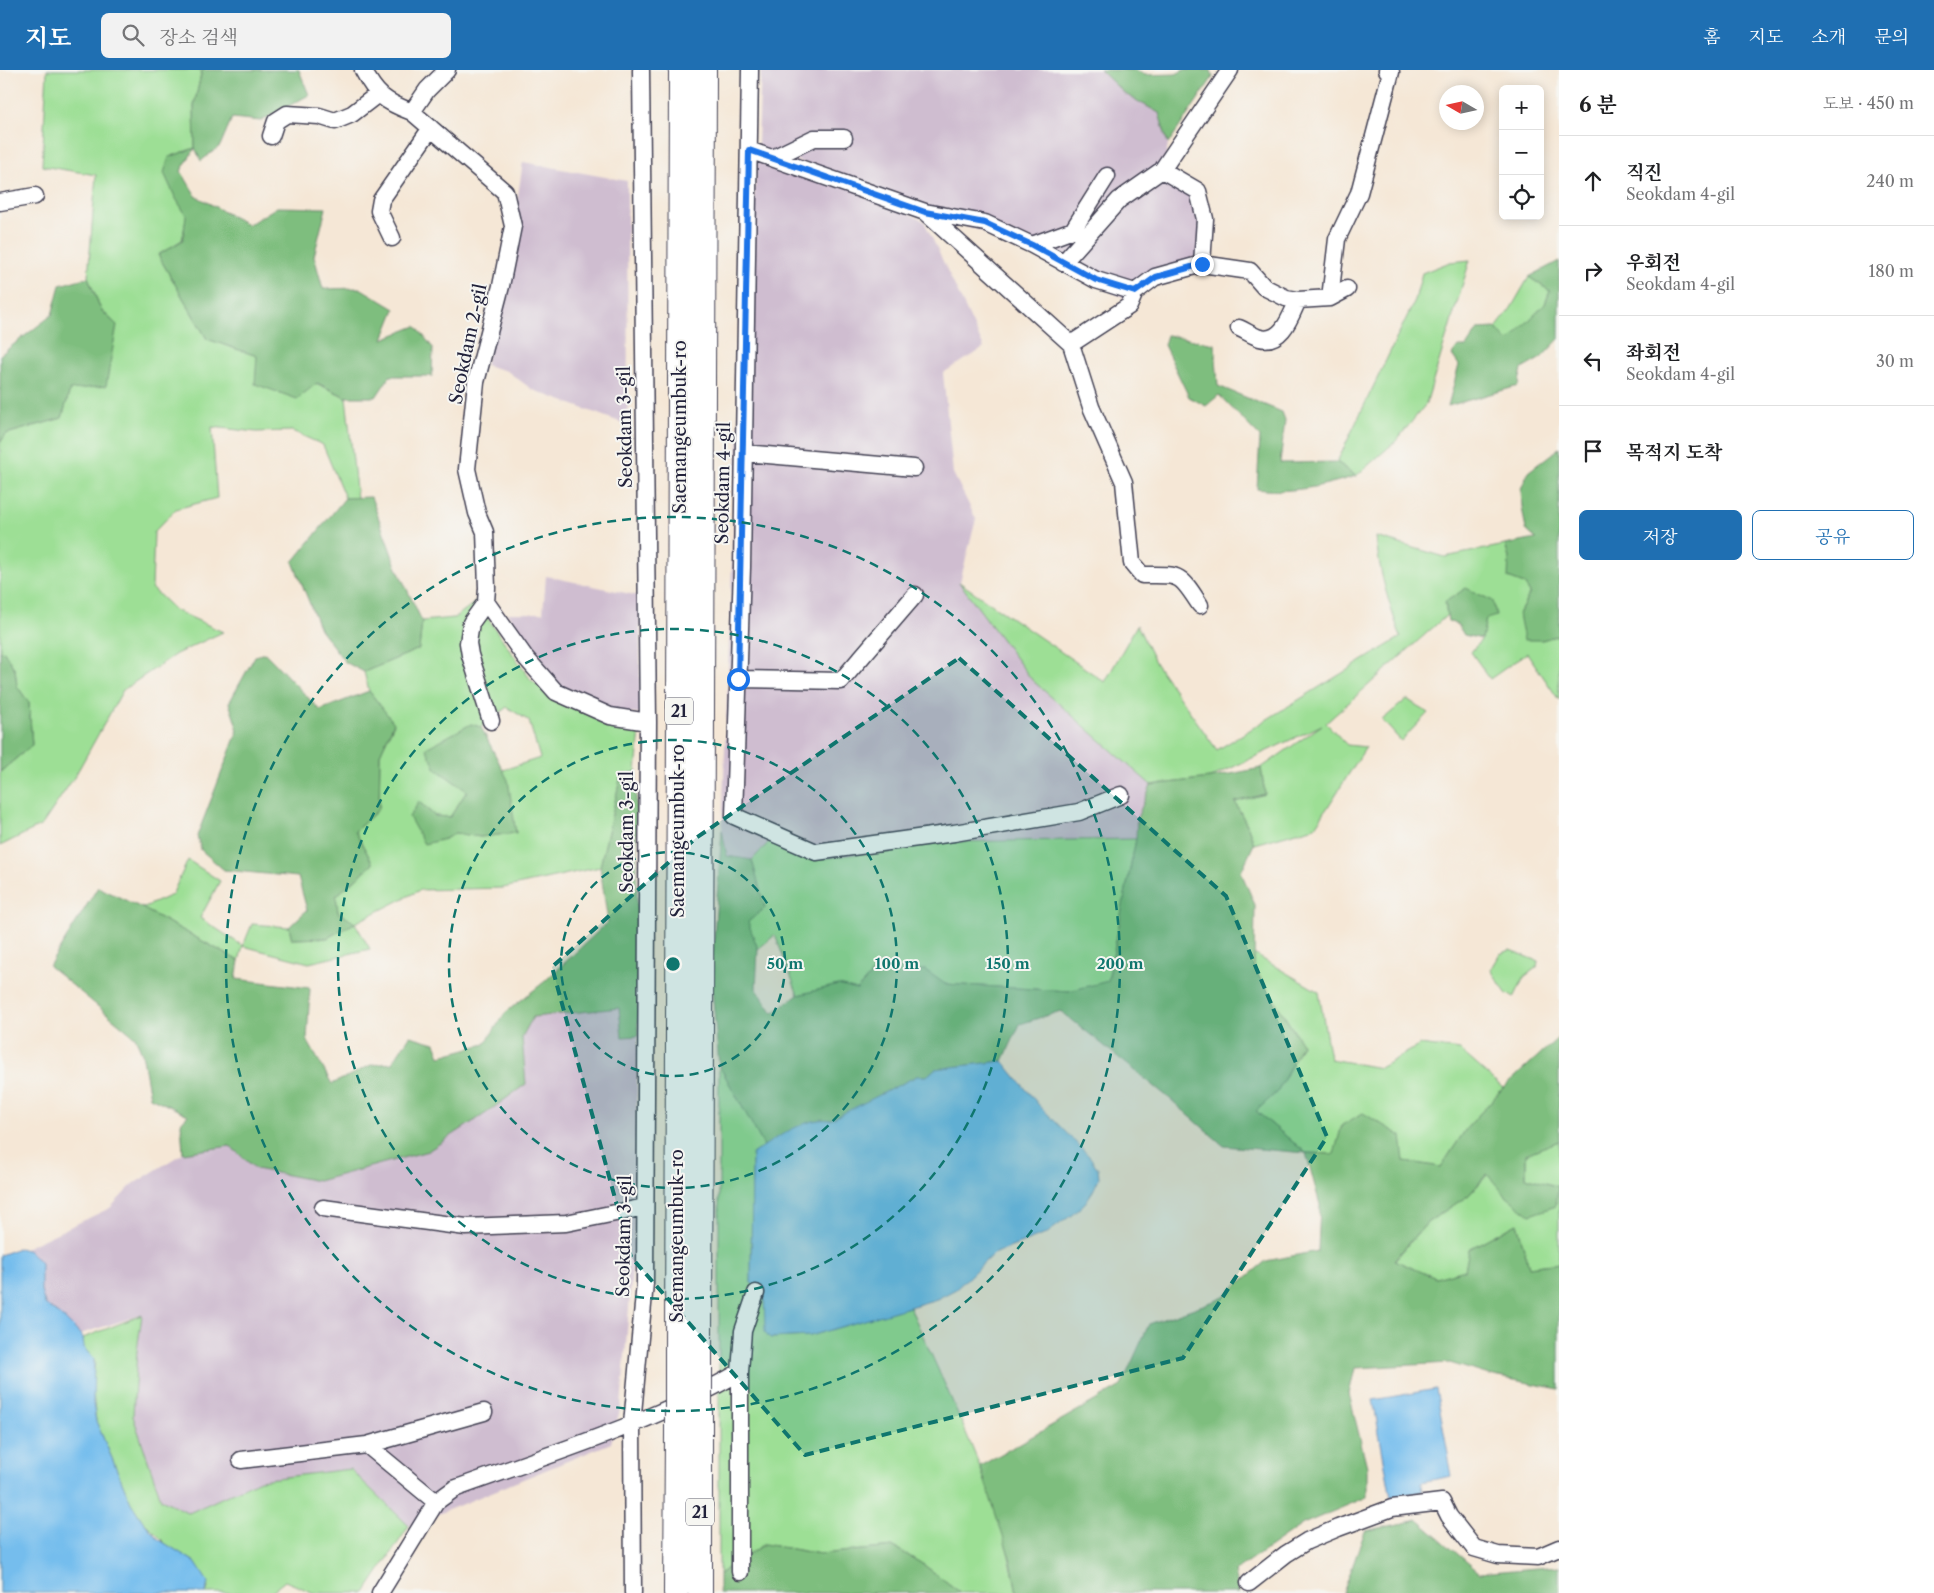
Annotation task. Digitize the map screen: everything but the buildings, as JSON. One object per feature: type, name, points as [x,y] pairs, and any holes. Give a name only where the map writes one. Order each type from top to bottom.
[{"type":"highway","name":"Saemangeumbuk-ro","points":[[676,1593],[681,70]]},
{"type":"highway","name":"Saemangeumbuk-ro","points":[[700,1593],[704,70]]},
{"type":"street","name":"Seokdam 2-gil","points":[[363,70],[378,94],[396,106],[412,112],[506,192],[513,226],[502,286],[476,382],[467,469],[477,513],[484,532],[486,602]]},
{"type":"street","points":[[412,112],[427,90],[447,70]]},
{"type":"street","name":"Seokdam 3-gil","points":[[633,1593],[632,1424],[645,1283],[648,722],[641,70]]},
{"type":"street","name":"Seokdam 4-gil","points":[[750,70],[744,454],[734,816],[816,852],[954,833],[1079,812],[1121,795]]},
{"type":"street","points":[[1063,263],[1119,200],[1162,170],[1230,70]]},
{"type":"street","points":[[1330,298],[1337,239],[1359,192],[1391,72],[1387,70]]},
{"type":"street","points":[[271,136],[276,121],[287,114],[319,116],[335,121],[352,114],[378,94]]},
{"type":"street","points":[[392,238],[379,211],[381,200],[431,128]]},
{"type":"street","points":[[772,158],[814,138],[844,138]]},
{"type":"street","points":[[749,150],[925,212],[985,223],[1032,245],[1096,280],[1135,292]]},
{"type":"street","points":[[1162,170],[1198,192],[1205,219],[1202,264]]},
{"type":"street","points":[[1032,245],[1073,230],[1107,176]]},
{"type":"street","points":[[0,202],[35,196]]},
{"type":"street","points":[[925,212],[1071,344],[1091,407],[1124,482],[1132,563],[1142,575],[1174,575],[1186,582],[1200,605]]},
{"type":"street","points":[[1071,344],[1130,306],[1135,292],[1156,277],[1202,264],[1250,271],[1264,287],[1286,298],[1298,300],[1330,298],[1347,289]]},
{"type":"street","points":[[1239,328],[1262,339],[1272,338],[1283,331],[1298,300]]},
{"type":"street","points":[[744,454],[914,468]]},
{"type":"street","points":[[738,679],[841,681],[915,595]]},
{"type":"street","points":[[490,721],[470,655],[468,642],[471,623],[486,602],[525,657],[556,692],[610,716],[648,722]]},
{"type":"street","points":[[323,1208],[466,1227],[566,1224],[645,1207]]},
{"type":"street","points":[[740,1572],[740,1372],[743,1331],[756,1293]]},
{"type":"street","points":[[380,1593],[436,1502],[454,1489],[632,1424],[718,1385],[740,1372]]},
{"type":"street","points":[[241,1460],[367,1445],[484,1412]]},
{"type":"street","points":[[367,1445],[436,1502]]},
{"type":"street","points":[[1249,1583],[1286,1554],[1308,1541],[1338,1528],[1392,1508],[1442,1502],[1449,1516],[1474,1548],[1498,1555],[1538,1557],[1559,1548]]},
{"type":"highlighted area","points":[[959,658],[1226,896],[1327,1137],[1183,1358],[805,1455],[631,1257],[552,967],[696,838]]},
{"type":"shaded area","points":[[761,70],[1100,70],[1125,94],[1159,113],[1168,144],[1162,176],[1193,193],[1210,217],[1202,269],[1152,284],[1125,298],[982,231],[925,212],[772,150],[924,221],[984,348],[943,373],[953,473],[976,519],[960,582],[1032,680],[1151,785],[1137,818],[1136,839],[943,842],[812,860],[770,841],[752,860],[727,856],[722,830],[735,485],[758,143]]},
{"type":"shaded area","points":[[523,162],[627,181],[628,425],[533,390],[507,371],[485,365],[500,316]]},
{"type":"shaded area","points":[[546,576],[640,596],[640,713],[624,714],[559,686],[507,613],[543,613]]},
{"type":"shaded area","points":[[619,1008],[622,1037],[638,1036],[634,1245],[621,1406],[611,1443],[409,1526],[350,1469],[260,1480],[189,1513],[161,1499],[133,1416],[141,1315],[80,1334],[65,1319],[45,1304],[41,1291],[41,1263],[25,1248],[110,1208],[132,1185],[183,1153],[230,1146],[256,1169],[318,1181],[366,1167],[526,1084],[522,1037],[533,1017]]},
{"type":"green space","points":[[47,70],[202,70],[194,106],[195,148],[169,157],[175,197],[187,215],[182,240],[158,255],[207,339],[257,356],[346,397],[357,498],[345,498],[323,445],[292,431],[256,432],[212,427],[217,498],[176,509],[154,532],[152,588],[175,610],[223,632],[176,654],[123,690],[75,776],[42,825],[0,846],[0,772],[32,745],[29,703],[17,686],[15,670],[4,652],[0,652],[0,443],[6,434],[62,418],[70,390],[117,325],[101,310],[88,277],[96,175],[42,166]]},
{"type":"green space","points":[[202,70],[299,70],[309,95],[261,121],[232,118],[220,146],[201,161],[195,148],[194,106]]},
{"type":"green space","points":[[1100,70],[1136,70],[1145,75],[1176,74],[1184,70],[1211,70],[1213,77],[1168,144],[1159,113],[1125,94]]},
{"type":"green space","points":[[195,148],[181,171],[196,196],[248,225],[277,207],[326,208],[314,256],[323,289],[360,288],[395,309],[383,339],[416,326],[433,348],[432,376],[390,376],[376,397],[346,397],[317,383],[297,399],[255,384],[257,356],[207,339],[158,255],[183,240],[186,215],[164,173],[169,157]]},
{"type":"green space","points":[[1470,260],[1426,404],[1396,441],[1356,476],[1337,462],[1415,300],[1422,273],[1450,262]]},
{"type":"green space","points":[[1559,261],[1559,339],[1541,358],[1522,369],[1518,386],[1448,406],[1459,365],[1452,355],[1458,347],[1466,347],[1478,329],[1496,328],[1508,342],[1545,304],[1550,291],[1529,277]]},
{"type":"green space","points":[[88,277],[101,310],[117,325],[106,386],[70,390],[62,418],[6,434],[0,443],[0,355],[52,315],[60,285]]},
{"type":"green space","points":[[1529,277],[1550,291],[1545,304],[1508,343],[1496,328],[1511,308]]},
{"type":"green space","points":[[1167,335],[1215,344],[1218,386],[1282,412],[1285,420],[1280,463],[1337,462],[1356,476],[1295,490],[1257,489],[1260,437],[1219,395],[1206,406],[1189,397],[1164,345]]},
{"type":"green space","points":[[1559,448],[1559,635],[1542,640],[1524,640],[1519,614],[1530,593],[1524,584],[1508,578],[1509,558],[1505,545],[1536,539],[1526,530],[1521,489],[1528,472]]},
{"type":"green space","points":[[371,497],[396,566],[422,621],[419,649],[364,672],[345,662],[320,629],[293,562],[345,498]]},
{"type":"green space","points":[[1376,537],[1445,557],[1505,545],[1509,558],[1509,578],[1524,584],[1530,593],[1519,614],[1542,640],[1559,635],[1559,700],[1527,653],[1490,679],[1471,652],[1482,639],[1486,619],[1445,602],[1447,615],[1326,723],[1347,745],[1366,747],[1315,827],[1254,844],[1248,827],[1235,802],[1265,794],[1261,768],[1322,725],[1210,778],[1151,785],[1032,680],[959,582],[1105,682],[1137,625],[1156,664],[1217,750],[1401,637],[1385,588],[1379,563]]},
{"type":"green space","points":[[1466,588],[1493,601],[1496,616],[1486,619],[1482,639],[1464,635],[1458,625],[1448,621],[1445,602]]},
{"type":"green space","points":[[481,598],[486,616],[531,680],[567,706],[640,730],[636,772],[621,775],[600,867],[503,888],[420,890],[355,923],[370,949],[309,963],[243,946],[252,924],[289,927],[292,939],[327,938],[354,923],[338,912],[336,896],[373,864],[355,831],[379,809],[380,754],[394,724],[369,691],[364,672],[419,649],[422,621],[454,618]],"holes":[[[507,707],[529,721],[540,758],[503,770],[516,833],[480,837],[455,833],[445,839],[419,802],[435,816],[450,817],[467,791],[437,769],[471,724],[481,727]]]},
{"type":"green space","points":[[4,651],[15,670],[17,686],[29,703],[32,745],[0,772],[0,652]]},
{"type":"green space","points":[[265,653],[320,710],[369,691],[394,723],[380,754],[379,809],[355,831],[373,864],[336,896],[338,912],[355,923],[327,938],[292,939],[289,927],[307,910],[298,877],[224,870],[201,850],[197,836],[238,730],[229,703],[255,656]]},
{"type":"green space","points":[[1407,699],[1428,713],[1401,741],[1382,720]]},
{"type":"green space","points":[[471,724],[481,727],[508,780],[516,833],[480,837],[455,833],[445,839],[424,844],[409,817],[419,802],[435,816],[450,817],[467,791],[436,769],[426,748]]},
{"type":"green space","points":[[1261,768],[1265,794],[1235,802],[1248,827],[1254,844],[1241,872],[1255,905],[1254,968],[1302,1044],[1278,1091],[1256,1111],[1306,1153],[1224,1146],[1169,1098],[1061,1011],[1020,1024],[1003,1061],[935,1069],[927,1076],[917,1076],[830,1120],[821,1119],[764,1146],[719,1065],[711,977],[722,830],[727,856],[752,860],[765,908],[748,922],[758,949],[756,988],[773,1013],[798,995],[838,985],[857,990],[881,963],[910,971],[925,970],[945,984],[1069,991],[1108,981],[1136,839],[1137,818],[1151,785],[1210,778]]},
{"type":"green space","points":[[636,772],[638,1036],[622,1037],[619,1008],[533,1017],[522,1037],[526,1084],[485,1114],[428,1151],[318,1181],[256,1169],[230,1146],[183,1153],[181,1123],[188,1115],[150,1097],[142,1053],[135,1037],[49,966],[98,887],[142,908],[239,961],[236,979],[310,988],[307,1040],[332,1084],[371,1065],[392,1063],[410,1036],[435,1043],[440,1056],[485,1044],[505,1013],[544,982],[608,922],[600,867],[621,775]]},
{"type":"green space","points":[[1136,839],[1108,982],[1069,991],[945,984],[925,970],[910,971],[881,963],[857,990],[838,985],[798,995],[775,935],[758,949],[747,922],[765,908],[752,860],[770,841],[812,860],[943,842]]},
{"type":"green space","points":[[188,860],[220,881],[200,918],[243,946],[239,961],[142,908],[172,895]]},
{"type":"green space","points":[[1510,950],[1538,961],[1537,967],[1524,977],[1514,998],[1506,993],[1491,970],[1500,954]]},
{"type":"green space","points":[[1254,954],[1319,992],[1330,1059],[1380,1068],[1420,1045],[1460,1050],[1503,1088],[1466,1129],[1441,1167],[1404,1161],[1342,1125],[1335,1154],[1306,1153],[1256,1111],[1278,1091],[1302,1044],[1254,968]]},
{"type":"green space","points":[[1559,1037],[1559,1141],[1526,1154],[1526,1177],[1558,1187],[1556,1206],[1530,1215],[1507,1197],[1487,1174],[1469,1195],[1428,1222],[1394,1260],[1436,1278],[1465,1270],[1469,1249],[1517,1223],[1529,1267],[1559,1263],[1559,1389],[1489,1375],[1450,1363],[1355,1368],[1349,1394],[1367,1467],[1367,1497],[1303,1524],[1234,1572],[1239,1593],[1017,1593],[1011,1561],[980,1466],[1121,1386],[1149,1324],[1220,1299],[1266,1261],[1318,1251],[1320,1205],[1306,1153],[1334,1154],[1342,1125],[1363,1113],[1401,1136],[1404,1161],[1441,1167],[1466,1129],[1503,1088]]},
{"type":"green space","points":[[719,1065],[764,1146],[752,1154],[751,1283],[764,1291],[771,1338],[810,1336],[910,1307],[957,1412],[986,1483],[1009,1556],[1017,1593],[961,1593],[924,1565],[894,1547],[820,1554],[764,1544],[719,1574]]},
{"type":"green space","points":[[1559,1141],[1559,1263],[1529,1267],[1517,1223],[1469,1249],[1466,1270],[1436,1278],[1394,1261],[1428,1222],[1469,1195],[1488,1174],[1507,1197],[1558,1187],[1526,1177],[1526,1153]]},
{"type":"green space","points":[[142,1315],[137,1351],[133,1416],[161,1499],[189,1513],[260,1480],[350,1469],[409,1526],[365,1593],[314,1593],[285,1581],[270,1593],[206,1593],[208,1588],[195,1562],[167,1545],[142,1520],[131,1503],[96,1421],[92,1384],[95,1362],[84,1348],[83,1338]]},
{"type":"green space","points":[[1418,1520],[1480,1573],[1559,1566],[1559,1593],[1343,1593],[1365,1531]]},
{"type":"green space","points":[[764,1544],[820,1554],[894,1547],[924,1565],[961,1593],[719,1593],[719,1574]]},
{"type":"water","points":[[1003,1061],[1038,1104],[1090,1157],[1098,1169],[1099,1178],[1085,1203],[1046,1234],[993,1254],[956,1289],[937,1299],[810,1336],[770,1338],[765,1332],[764,1291],[751,1283],[752,1154],[789,1131],[810,1122],[830,1120],[917,1076],[927,1076],[935,1069]]},
{"type":"water","points":[[19,1248],[30,1251],[41,1263],[41,1291],[45,1304],[65,1319],[80,1334],[83,1338],[84,1348],[94,1359],[93,1403],[96,1421],[131,1503],[158,1539],[195,1562],[208,1582],[206,1593],[0,1593],[0,1255]]},
{"type":"water","points":[[1436,1389],[1452,1476],[1421,1482],[1422,1492],[1391,1498],[1373,1400]]},
{"type":"route","points":[[738,679],[742,567],[749,150],[925,212],[985,223],[1032,245],[1096,280],[1135,292],[1156,277],[1202,264]]}]
